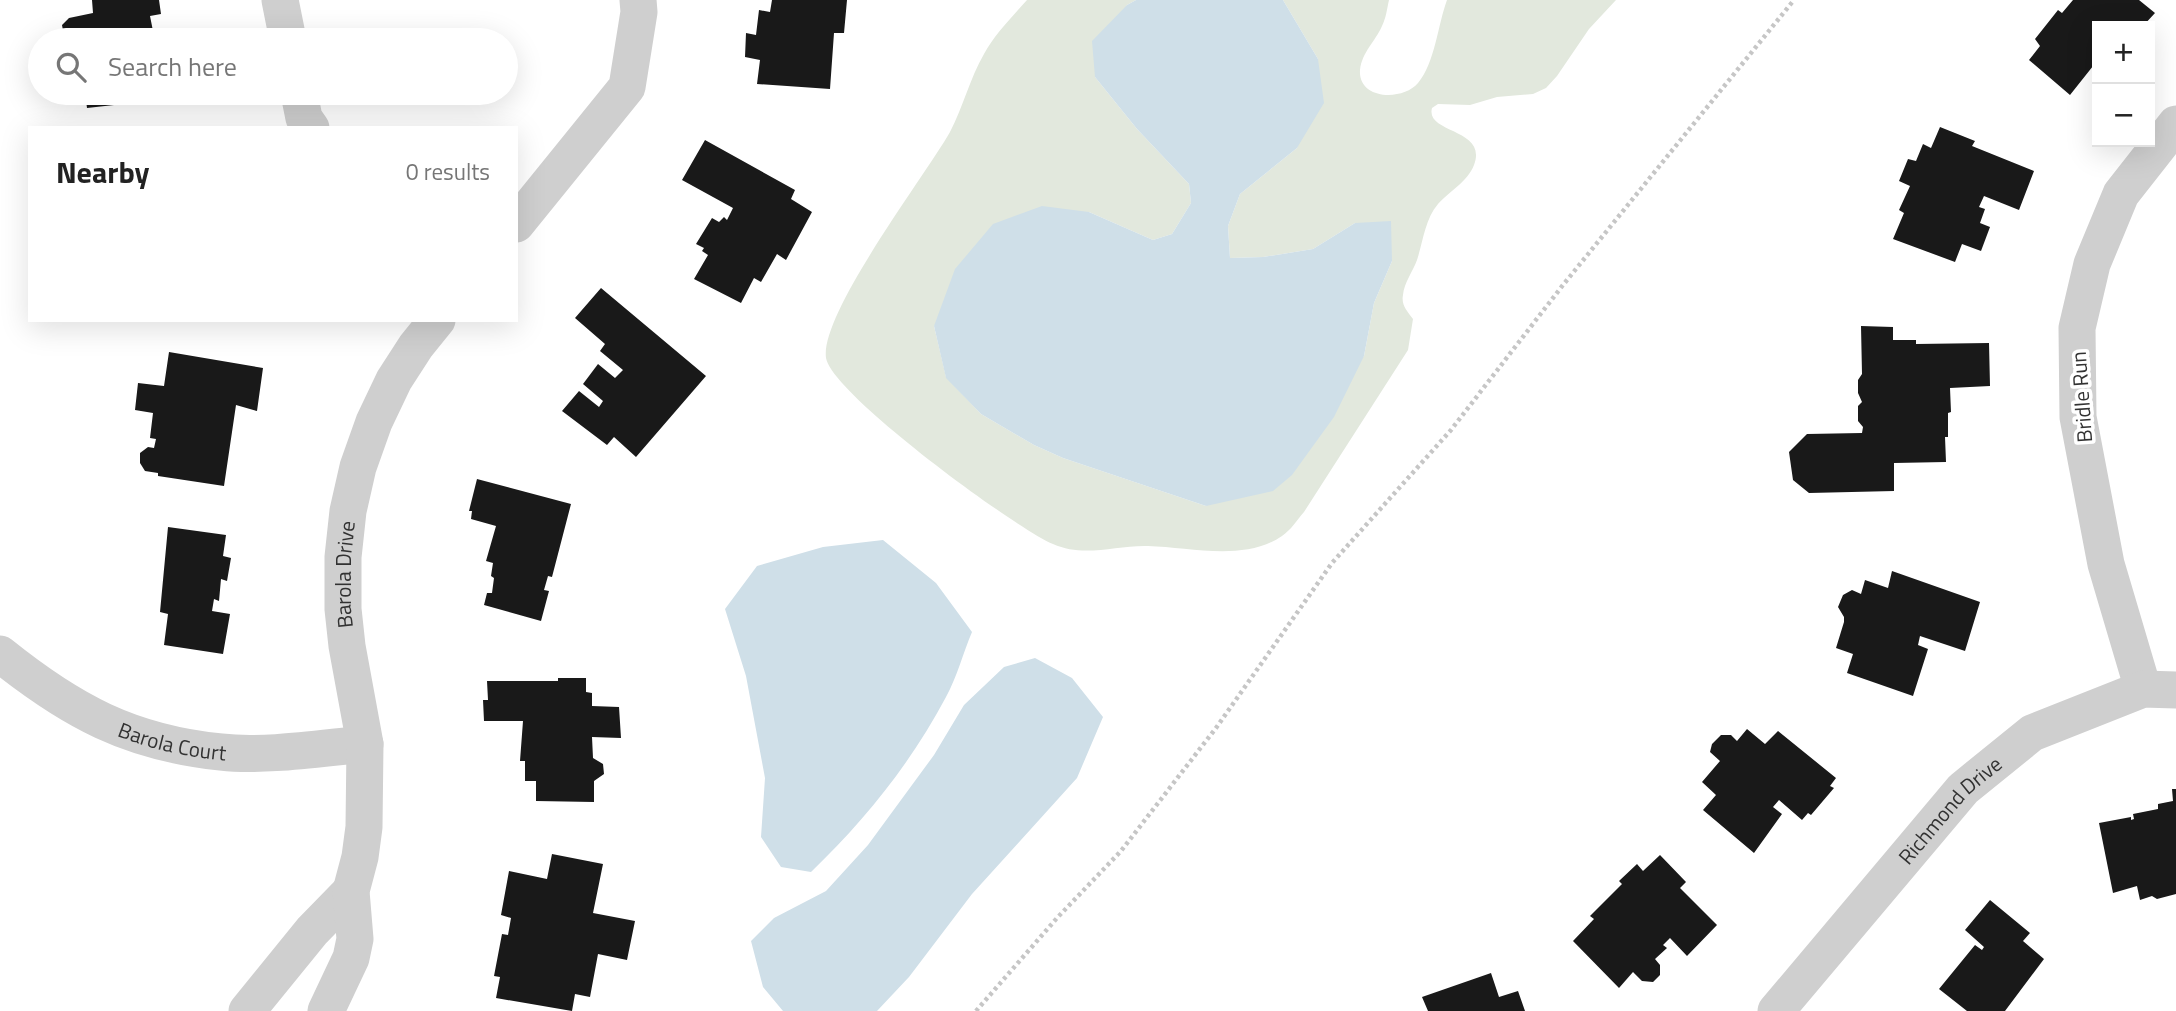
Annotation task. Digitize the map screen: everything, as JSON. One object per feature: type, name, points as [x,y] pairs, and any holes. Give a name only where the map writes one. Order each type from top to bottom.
[{"type":"street","points":[[280,0],[286,28]]},
{"type":"street","points":[[518,222],[627,87],[639,12],[638,0]]},
{"type":"street","points":[[301,105],[304,118],[310,126]]},
{"type":"street","name":"Bridle Run","points":[[2159,690],[2106,564],[2078,416],[2077,328],[2092,264],[2121,194],[2176,124]]},
{"type":"street","name":"Barola Drive","points":[[326,1011],[351,958],[355,939],[351,891],[364,827],[365,744],[343,609],[343,557],[348,510],[358,467],[389,391],[416,346],[435,322]]},
{"type":"street","name":"Barola Court","points":[[0,654],[58,698],[89,716],[127,732],[175,745],[223,753],[365,744]]},
{"type":"street","name":"Richmond Drive","points":[[1776,1011],[1963,789],[2032,733],[2159,690]]},
{"type":"street","name":"Barola Drive","points":[[247,1011],[312,931],[351,891]]},
{"type":"path","points":[[976,1011],[1057,918],[1121,852],[1216,728],[1332,563],[1451,430],[1571,274],[1794,0]]},
{"type":"shaded area","points":[[1027,0],[1136,0],[1127,5],[1095,77],[1137,129],[1189,184],[1191,203],[1172,234],[1153,240],[1089,212],[934,326],[946,377],[981,414],[1034,445],[1063,458],[1206,506],[1364,356],[1374,303],[1392,261],[1355,223],[1313,249],[1263,257],[1230,258],[1228,226],[1240,194],[1297,148],[1318,59],[1283,0],[1389,0],[1383,23],[1363,58],[1360,70],[1361,80],[1366,87],[1374,92],[1393,95],[1411,89],[1424,75],[1447,0],[1616,0],[1589,29],[1546,88],[1533,94],[1497,97],[1470,105],[1438,104],[1432,108],[1432,116],[1438,123],[1465,138],[1476,153],[1474,165],[1467,176],[1438,204],[1430,217],[1417,260],[1405,286],[1403,302],[1413,319],[1408,350],[1304,512],[1285,534],[1267,544],[1234,551],[1136,546],[1088,551],[1053,544],[966,488],[890,428],[836,376],[826,358],[829,337],[839,310],[856,278],[950,132],[988,47]]},
{"type":"shaded area","points":[[1136,0],[1283,0],[1318,59],[1324,103],[1297,148],[1240,194],[1228,226],[1230,258],[1263,257],[1313,249],[1355,223],[1391,221],[1392,261],[1374,303],[1364,356],[1334,417],[1292,475],[1273,491],[1206,506],[1063,458],[1034,445],[981,414],[946,378],[934,326],[955,269],[993,224],[1042,206],[1089,212],[1153,240],[1172,234],[1191,203],[1189,184],[1137,129],[1095,77],[1092,41],[1127,5]]},
{"type":"shaded area","points":[[883,540],[936,583],[972,632],[950,689],[918,745],[886,790],[811,872],[781,867],[761,837],[765,778],[746,676],[725,609],[757,566],[823,547]]},
{"type":"shaded area","points":[[1035,658],[1072,678],[1103,717],[1077,778],[972,894],[909,977],[877,1011],[783,1011],[763,987],[751,941],[774,918],[826,891],[868,845],[934,755],[964,705],[1004,667]]},
{"type":"building","points":[[92,0],[159,0],[161,14],[150,16],[152,28],[63,28],[69,18],[93,13]]},
{"type":"building","points":[[772,0],[847,0],[844,33],[834,33],[830,89],[757,84],[760,60],[745,57],[746,33],[756,35],[759,10],[770,12]]},
{"type":"building","points":[[2073,0],[2139,0],[2155,13],[2148,21],[2092,21],[2092,67],[2070,95],[2029,60],[2040,46],[2035,39],[2058,10],[2062,13]]},
{"type":"building","points":[[87,105],[114,105],[87,108]]},
{"type":"building","points":[[1940,127],[1975,141],[1972,146],[2034,171],[2019,210],[1984,196],[1979,207],[1985,209],[1980,223],[1990,227],[1981,251],[1962,244],[1955,262],[1893,239],[1904,213],[1899,210],[1910,186],[1899,181],[1908,159],[1916,161],[1923,144],[1931,148]]},
{"type":"building","points":[[705,140],[795,190],[791,199],[812,212],[786,260],[777,254],[761,282],[754,278],[741,303],[694,279],[708,255],[702,251],[704,248],[696,244],[712,218],[719,222],[724,217],[727,220],[733,208],[682,180]]},
{"type":"building","points":[[601,288],[706,376],[636,457],[614,437],[607,445],[562,411],[579,391],[599,407],[603,401],[583,384],[598,364],[615,378],[623,370],[600,351],[605,344],[575,318]]},
{"type":"building","points":[[1861,326],[1893,327],[1893,340],[1916,340],[1916,344],[1989,343],[1990,386],[1950,388],[1951,412],[1948,413],[1948,437],[1945,437],[1946,462],[1894,463],[1894,491],[1809,493],[1793,480],[1789,452],[1807,434],[1862,433],[1863,427],[1858,421],[1858,406],[1862,402],[1858,393],[1858,380],[1862,374]]},
{"type":"building","points":[[169,352],[263,368],[257,411],[236,405],[224,486],[158,476],[158,473],[145,471],[140,463],[140,453],[148,447],[154,448],[156,439],[150,438],[153,413],[135,410],[138,383],[164,386]]},
{"type":"building","points":[[477,479],[571,504],[552,577],[548,576],[544,590],[549,591],[541,621],[484,605],[487,593],[492,593],[493,563],[486,561],[496,526],[471,519],[472,511],[469,511]]},
{"type":"building","points":[[168,527],[226,535],[223,556],[231,558],[227,581],[221,579],[219,601],[214,599],[212,611],[230,614],[223,654],[164,645],[168,614],[160,612]]},
{"type":"building","points":[[1892,571],[1980,602],[1965,651],[1920,636],[1918,645],[1928,649],[1913,696],[1847,673],[1853,654],[1836,648],[1844,622],[1838,607],[1843,595],[1852,590],[1861,594],[1865,580],[1888,588]]},
{"type":"building","points":[[558,678],[586,678],[586,692],[592,693],[592,706],[619,707],[621,738],[592,737],[593,758],[603,764],[604,774],[594,781],[594,802],[536,801],[536,781],[525,781],[525,761],[520,761],[523,721],[484,721],[483,700],[488,700],[487,681],[558,681]]},
{"type":"building","points":[[1747,729],[1765,744],[1778,731],[1836,778],[1830,786],[1834,788],[1811,815],[1808,813],[1802,820],[1779,800],[1773,807],[1782,814],[1754,853],[1703,810],[1716,795],[1702,782],[1720,761],[1710,752],[1712,744],[1721,735],[1731,735],[1737,741]]},
{"type":"building","points":[[2172,789],[2176,789],[2176,894],[2140,900],[2137,886],[2113,893],[2099,823],[2131,817],[2131,820],[2134,819],[2133,814],[2158,809],[2158,804],[2173,801]]},
{"type":"building","points":[[552,854],[603,864],[593,913],[635,921],[627,960],[598,954],[590,997],[575,994],[572,1011],[496,998],[500,977],[494,976],[502,934],[508,935],[511,918],[501,915],[509,871],[547,879]]},
{"type":"building","points":[[1660,855],[1686,882],[1680,888],[1717,925],[1687,956],[1670,938],[1663,945],[1667,948],[1655,959],[1660,965],[1660,975],[1653,982],[1642,981],[1633,972],[1619,988],[1573,941],[1594,919],[1590,916],[1622,884],[1619,881],[1637,864],[1643,871]]},
{"type":"building","points":[[1990,900],[2030,933],[2023,941],[2044,959],[2005,1011],[1967,1011],[1939,989],[1975,945],[1982,950],[1984,947],[1965,930]]},
{"type":"building","points":[[1491,973],[1499,997],[1518,991],[1525,1011],[1428,1011],[1422,997]]}]
